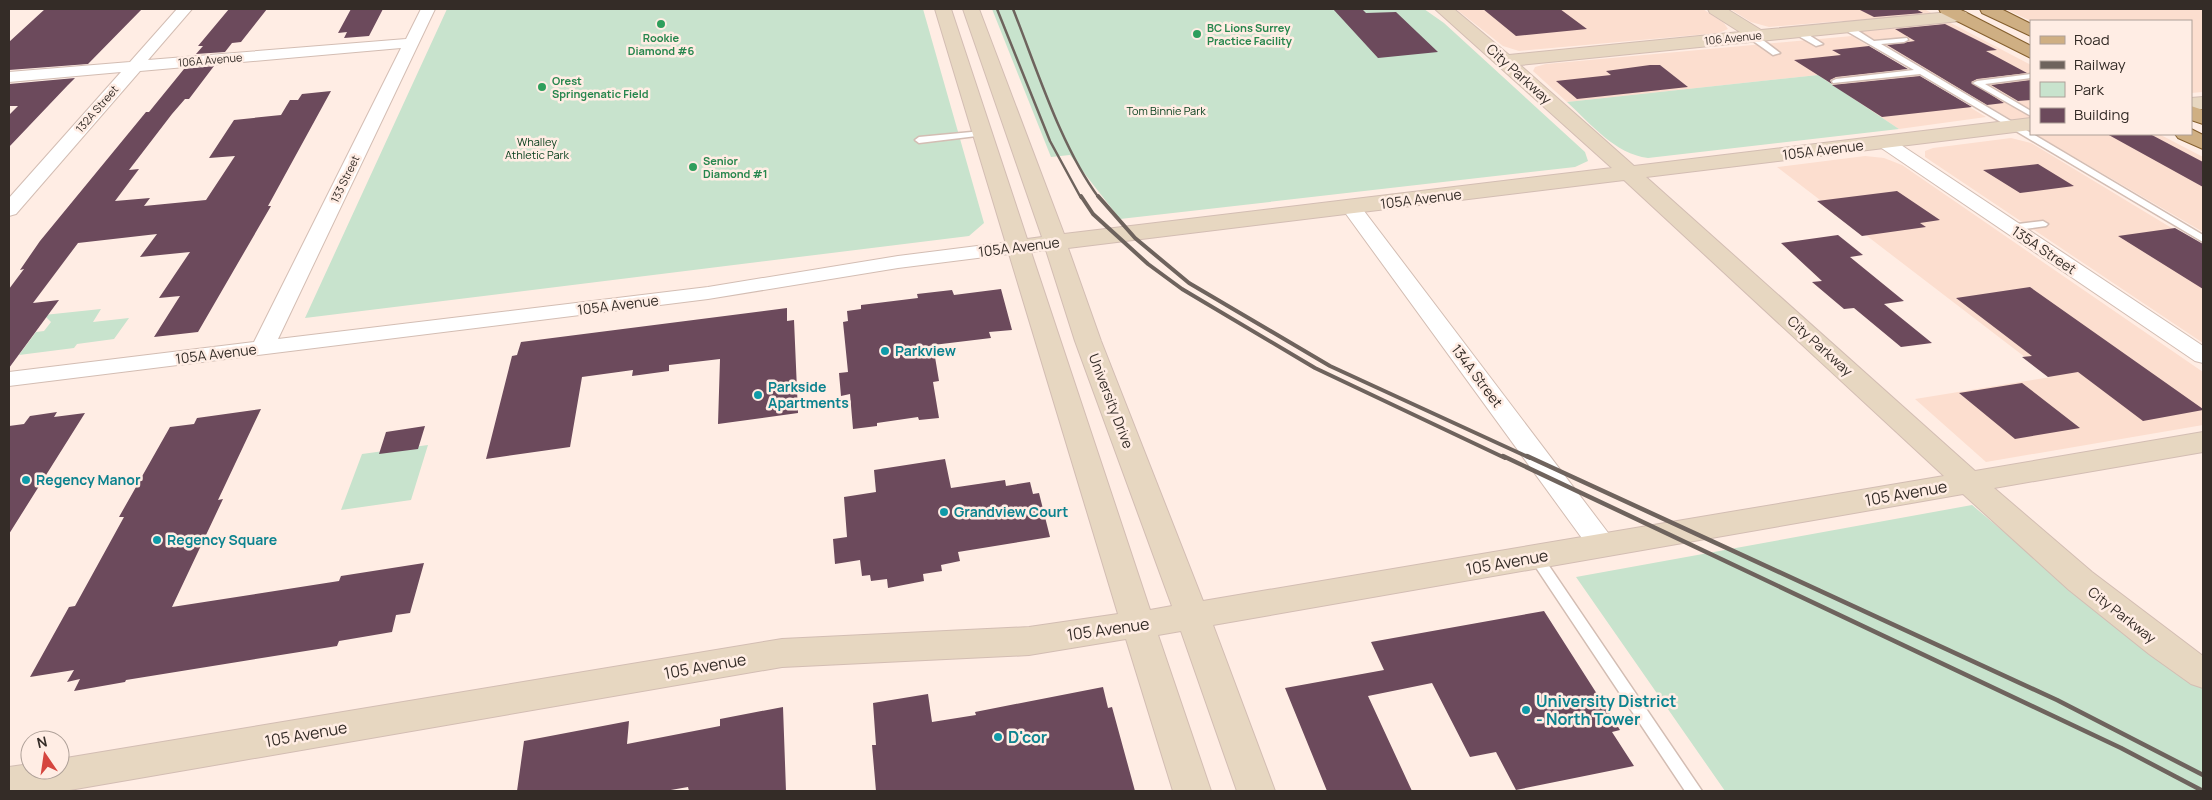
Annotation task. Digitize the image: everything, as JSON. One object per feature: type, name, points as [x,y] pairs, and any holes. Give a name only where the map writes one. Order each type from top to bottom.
[{"type":"main road","points":[[1987,9],[2030,30]]},
{"type":"main road","points":[[1954,12],[2030,52]]},
{"type":"main road","points":[[2187,135],[2203,144]]},
{"type":"street","name":"132A Street","points":[[9,210],[186,9]]},
{"type":"street","name":"133 Street","points":[[262,349],[428,9]]},
{"type":"street","points":[[943,9],[1192,791]]},
{"type":"street","name":"University Drive","points":[[971,9],[1055,242],[1088,341],[1256,791]]},
{"type":"street","name":"City Parkway","points":[[1443,9],[1462,22],[2120,616],[2203,674]]},
{"type":"street","points":[[1716,9],[1755,36]]},
{"type":"street","name":"106 Avenue","points":[[1505,61],[1846,27],[1954,12]]},
{"type":"street","name":"106A Avenue","points":[[9,77],[411,43]]},
{"type":"street","name":"105A Avenue","points":[[9,379],[708,293],[898,262],[1055,242],[1886,143],[2021,125]]},
{"type":"street","name":"135A Street","points":[[1886,143],[2203,356]]},
{"type":"street","name":"134A Street","points":[[1351,207],[1602,546]]},
{"type":"street","name":"105 Avenue","points":[[9,784],[782,653],[1029,641],[1097,629],[1138,625],[2203,442]]},
{"type":"lane","points":[[1846,27],[1921,72],[2021,125]]},
{"type":"lane","points":[[1798,32],[1818,44]]},
{"type":"lane","points":[[1755,36],[1776,52]]},
{"type":"lane","points":[[1873,43],[1904,40]]},
{"type":"lane","points":[[1836,81],[1921,72]]},
{"type":"lane","points":[[2030,76],[1977,83],[2030,113]]},
{"type":"lane","points":[[919,140],[982,133]]},
{"type":"lane","points":[[2037,135],[2203,239]]},
{"type":"lane","points":[[2010,228],[2043,224]]},
{"type":"lane","points":[[1536,557],[1694,791]]},
{"type":"shaded area","points":[[1456,9],[1703,9],[1724,23],[1728,29],[1719,33],[1519,51],[1503,46]]},
{"type":"shaded area","points":[[1730,9],[1924,9],[2030,64],[2030,130],[1842,21],[1769,27],[1751,22]]},
{"type":"shaded area","points":[[2005,9],[2203,9],[2203,92],[2192,93],[2192,20],[2030,21]]},
{"type":"shaded area","points":[[1852,36],[1986,117],[1899,129],[1818,75],[1567,102],[1533,71],[1535,67],[1546,64]]},
{"type":"shaded area","points":[[2037,135],[2161,135],[2203,157],[2203,232]]},
{"type":"shaded area","points":[[2011,138],[2031,143],[2203,247],[2203,343],[1925,157],[1925,151],[1933,148]]},
{"type":"shaded area","points":[[1865,156],[1884,158],[1902,165],[2203,372],[2203,425],[1986,462],[1915,399],[2051,377],[1777,167]]},
{"type":"green space","name":"Whalley Athletic Park","points":[[447,9],[923,9],[984,223],[969,236],[305,318]]},
{"type":"green space","name":"Tom Binnie Park","points":[[992,9],[1424,9],[1444,23],[1585,152],[1588,161],[1575,167],[1120,219],[1070,155],[1051,157]]},
{"type":"green space","points":[[1818,75],[1899,129],[1648,158],[1625,151],[1614,144],[1567,102]]},
{"type":"green space","points":[[101,309],[93,322],[129,318],[114,339],[77,344],[74,348],[19,355],[36,332],[44,331],[51,322],[44,315]]},
{"type":"green space","points":[[428,445],[411,500],[341,510],[362,454]]},
{"type":"green space","points":[[1972,505],[2111,622],[2203,687],[2203,791],[1725,791],[1576,577]]},
{"type":"building","points":[[45,9],[142,9],[88,64],[9,70],[9,42]]},
{"type":"building","points":[[229,9],[267,9],[241,42],[232,43],[225,52],[196,54],[203,46],[198,46]]},
{"type":"building","points":[[351,9],[383,9],[369,36],[344,38],[347,32],[338,33]]},
{"type":"building","points":[[1333,9],[1362,9],[1366,13],[1396,12],[1438,52],[1378,58]]},
{"type":"building","points":[[1483,9],[1560,9],[1587,29],[1516,36]]},
{"type":"building","points":[[1858,9],[1916,9],[1923,13],[1874,17]]},
{"type":"building","points":[[1945,24],[1997,50],[1986,51],[2027,73],[1977,79],[1971,82],[2004,103],[1987,105],[1887,45],[1915,41],[1895,29]]},
{"type":"building","points":[[1869,46],[1908,69],[1836,77],[1830,80],[1832,84],[1794,60],[1841,55],[1832,50]]},
{"type":"building","points":[[1660,65],[1688,87],[1577,99],[1556,81],[1611,75],[1606,71]]},
{"type":"building","points":[[214,66],[189,99],[185,99],[172,114],[129,170],[139,169],[115,201],[150,198],[144,206],[206,200],[235,156],[209,158],[234,120],[281,115],[290,100],[298,100],[302,94],[331,91],[268,206],[271,206],[198,332],[154,337],[180,296],[159,298],[190,252],[140,257],[157,234],[78,243],[33,303],[59,300],[9,368],[9,289],[24,269],[20,270],[40,241],[146,112],[149,112],[184,69]]},
{"type":"building","points":[[1920,76],[1972,107],[1882,117],[1832,85]]},
{"type":"building","points":[[75,78],[9,147],[9,115],[18,106],[9,106],[9,84]]},
{"type":"building","points":[[2030,80],[2030,100],[2018,101],[1991,85]]},
{"type":"building","points":[[2109,135],[2152,135],[2203,162],[2203,187]]},
{"type":"building","points":[[2038,164],[2074,186],[2020,193],[1983,170]]},
{"type":"building","points":[[1897,191],[1940,220],[1920,223],[1926,227],[1862,236],[1817,201]]},
{"type":"building","points":[[2175,228],[2203,244],[2203,289],[2118,236]]},
{"type":"building","points":[[1838,235],[1863,255],[1850,257],[1904,301],[1884,304],[1932,343],[1901,347],[1854,308],[1844,309],[1812,282],[1822,281],[1781,243]]},
{"type":"building","points":[[2030,287],[2203,410],[2143,421],[2078,372],[2048,377],[2022,357],[2032,356],[1956,298]]},
{"type":"building","name":"Parkview","points":[[1001,289],[1012,330],[989,332],[991,338],[933,345],[939,381],[933,382],[939,418],[919,420],[918,417],[877,423],[877,426],[853,429],[850,394],[841,396],[839,373],[848,372],[843,322],[848,321],[847,311],[861,309],[861,305],[918,298],[917,294],[952,290],[954,295]]},
{"type":"building","name":"Parkside Apartments","points":[[787,308],[787,321],[794,320],[798,413],[718,424],[720,359],[669,365],[669,371],[632,376],[633,370],[582,377],[570,447],[486,459],[512,356],[517,355],[521,342]]},
{"type":"building","points":[[2022,383],[2080,428],[2015,439],[1959,393]]},
{"type":"building","name":"Regency Square","points":[[261,409],[218,500],[223,499],[172,607],[339,581],[341,576],[424,563],[410,613],[396,615],[392,632],[339,641],[337,646],[126,680],[125,682],[74,691],[80,679],[67,682],[74,670],[30,677],[69,607],[75,606],[124,517],[119,517],[170,427],[194,424],[197,418]]},
{"type":"building","name":"Regency Manor","points":[[57,412],[54,417],[85,413],[9,534],[9,426],[24,424],[30,416]]},
{"type":"building","points":[[425,426],[418,449],[379,454],[386,432]]},
{"type":"building","name":"Grandview Court","points":[[945,459],[951,488],[1005,480],[1006,486],[1030,482],[1033,494],[1039,493],[1050,537],[958,552],[960,561],[941,565],[942,571],[923,574],[924,581],[888,588],[887,579],[871,581],[870,575],[862,576],[860,560],[835,564],[833,539],[847,537],[844,497],[876,492],[874,470]]},
{"type":"building","name":"University District - North Tower","points":[[1544,611],[1620,730],[1612,732],[1634,766],[1516,790],[1496,752],[1470,757],[1432,683],[1368,696],[1412,791],[1327,791],[1285,688],[1384,670],[1371,642]]},
{"type":"building","name":"D'cor","points":[[1103,687],[1108,708],[1112,707],[1135,791],[876,791],[872,745],[876,745],[873,703],[928,694],[932,722],[976,715],[975,712]]},
{"type":"building","points":[[783,707],[786,791],[689,791],[688,787],[665,791],[517,791],[524,741],[629,721],[627,744],[720,726],[720,719]]},
{"type":"railway","points":[[997,9],[1050,141],[1081,198]]},
{"type":"railway","points":[[1013,9],[1061,132],[1085,178],[1099,198]]},
{"type":"railway","points":[[1081,196],[1093,214],[1148,264],[1182,289],[1315,368],[1505,458]]},
{"type":"railway","points":[[1098,196],[1135,238],[1189,283],[1330,366],[1530,458]]},
{"type":"railway","points":[[1503,456],[2121,748],[2203,791]]},
{"type":"railway","points":[[1527,456],[2057,700],[2203,775]]},
{"type":"place","name":"Rookie Diamond #6","points":[[661,24]]},
{"type":"place","name":"BC Lions Surrey Practice Facility","points":[[1197,34]]},
{"type":"place","name":"Orest Springenatic Field","points":[[542,87]]},
{"type":"place","name":"Senior Diamond #1","points":[[693,167]]},
{"type":"place","name":"Parkview","points":[[885,351]]},
{"type":"place","name":"Parkside Apartments","points":[[758,395]]},
{"type":"place","name":"Regency Manor","points":[[26,480]]},
{"type":"place","name":"Grandview Court","points":[[944,512]]},
{"type":"place","name":"Regency Square","points":[[157,540]]},
{"type":"place","name":"University District - North Tower","points":[[1526,710]]},
{"type":"place","name":"D'cor","points":[[998,737]]}]
